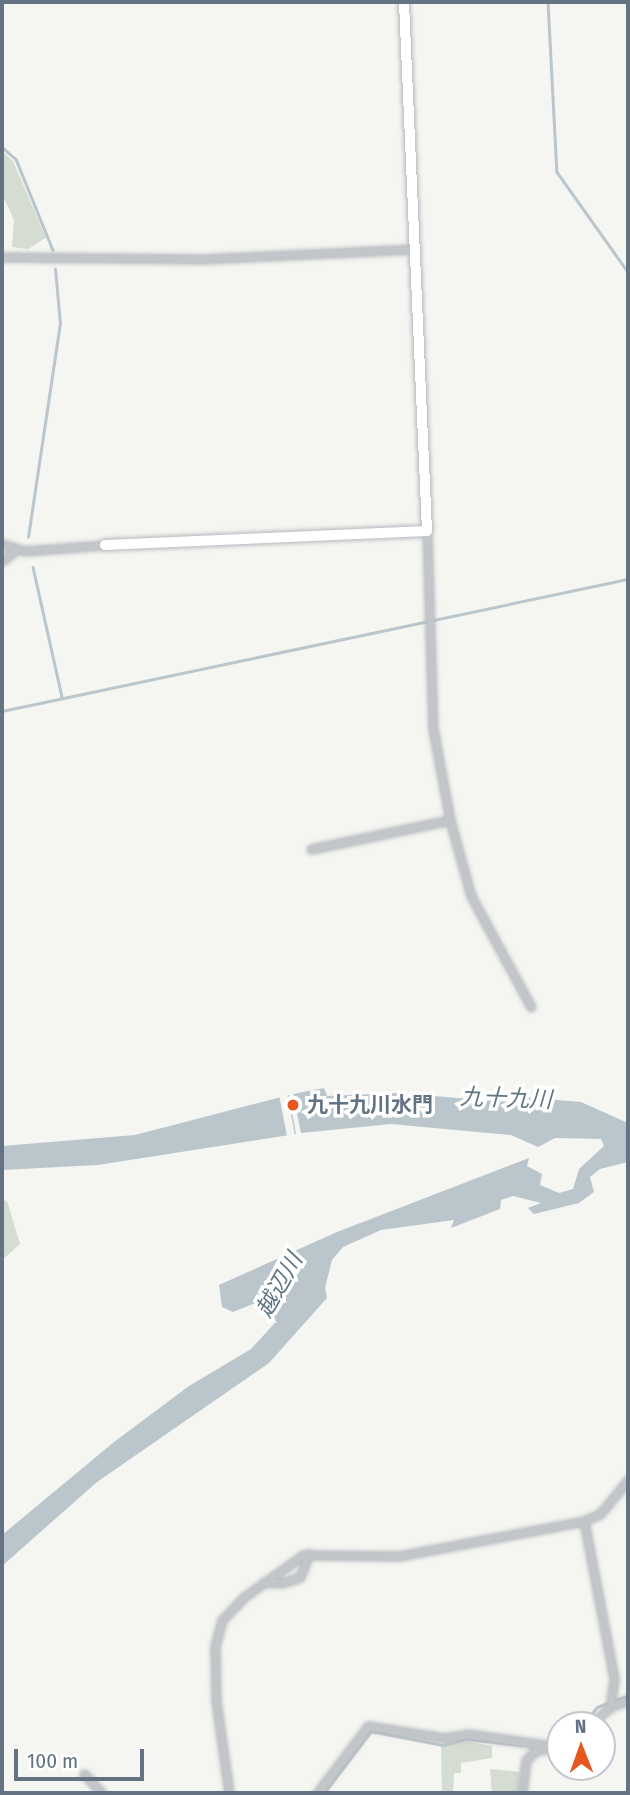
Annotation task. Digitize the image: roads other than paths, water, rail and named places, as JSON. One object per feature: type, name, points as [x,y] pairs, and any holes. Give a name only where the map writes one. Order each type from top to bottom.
[{"type":"street","points":[[404,2],[417,249],[433,729],[450,820],[471,896],[531,1007]]},
{"type":"street","points":[[2,257],[203,259],[417,249]]},
{"type":"street","points":[[2,544],[16,550],[427,531]]},
{"type":"street","points":[[2,561],[16,550]]},
{"type":"street","points":[[311,849],[450,820]]},
{"type":"street","points":[[229,1793],[216,1700],[217,1636],[232,1608],[292,1559],[309,1554],[413,1555],[584,1521],[600,1514],[628,1480]]},
{"type":"street","points":[[584,1521],[614,1679],[610,1707]]},
{"type":"street","points":[[264,1581],[282,1583],[300,1577],[309,1554]]},
{"type":"street","points":[[606,1711],[628,1700]]},
{"type":"street","points":[[317,1793],[368,1726],[444,1738],[468,1734],[546,1744]]},
{"type":"street","points":[[522,1793],[526,1760],[534,1751],[546,1748]]},
{"type":"street","points":[[84,1774],[102,1793]]},
{"type":"water","name":"越辺川","points":[[324,1088],[327,1096],[397,1093],[520,1103],[522,1097],[581,1102],[628,1123],[628,1162],[600,1169],[590,1177],[594,1192],[579,1203],[534,1214],[528,1208],[541,1203],[513,1196],[501,1200],[500,1209],[451,1228],[454,1220],[381,1230],[343,1247],[332,1260],[325,1288],[327,1298],[269,1363],[97,1482],[2,1566],[2,1535],[114,1442],[189,1386],[251,1349],[274,1324],[263,1300],[233,1312],[222,1307],[219,1285],[337,1232],[529,1158],[527,1166],[542,1174],[540,1185],[559,1193],[573,1189],[579,1169],[604,1146],[601,1139],[555,1138],[538,1147],[511,1135],[391,1124],[301,1133],[293,1094]]},
{"type":"water","points":[[289,1095],[296,1134],[98,1165],[2,1170],[2,1146],[135,1135]]},
{"type":"waterway","points":[[548,2],[557,172],[628,272]]},
{"type":"waterway","points":[[2,147],[16,159],[53,250]]},
{"type":"waterway","points":[[28,537],[60,324],[55,269]]},
{"type":"waterway","points":[[33,567],[62,697]]},
{"type":"waterway","points":[[2,711],[628,579]]},
{"type":"waterway","points":[[594,1711],[597,1707],[628,1696]]},
{"type":"waterway","points":[[324,1793],[371,1731],[443,1745],[466,1739],[522,1745]]},
{"type":"place","name":"九十九川水門","points":[[293,1105]]},
{"type":"water label","name":"九十九川","points":[[506,1098]]}]
